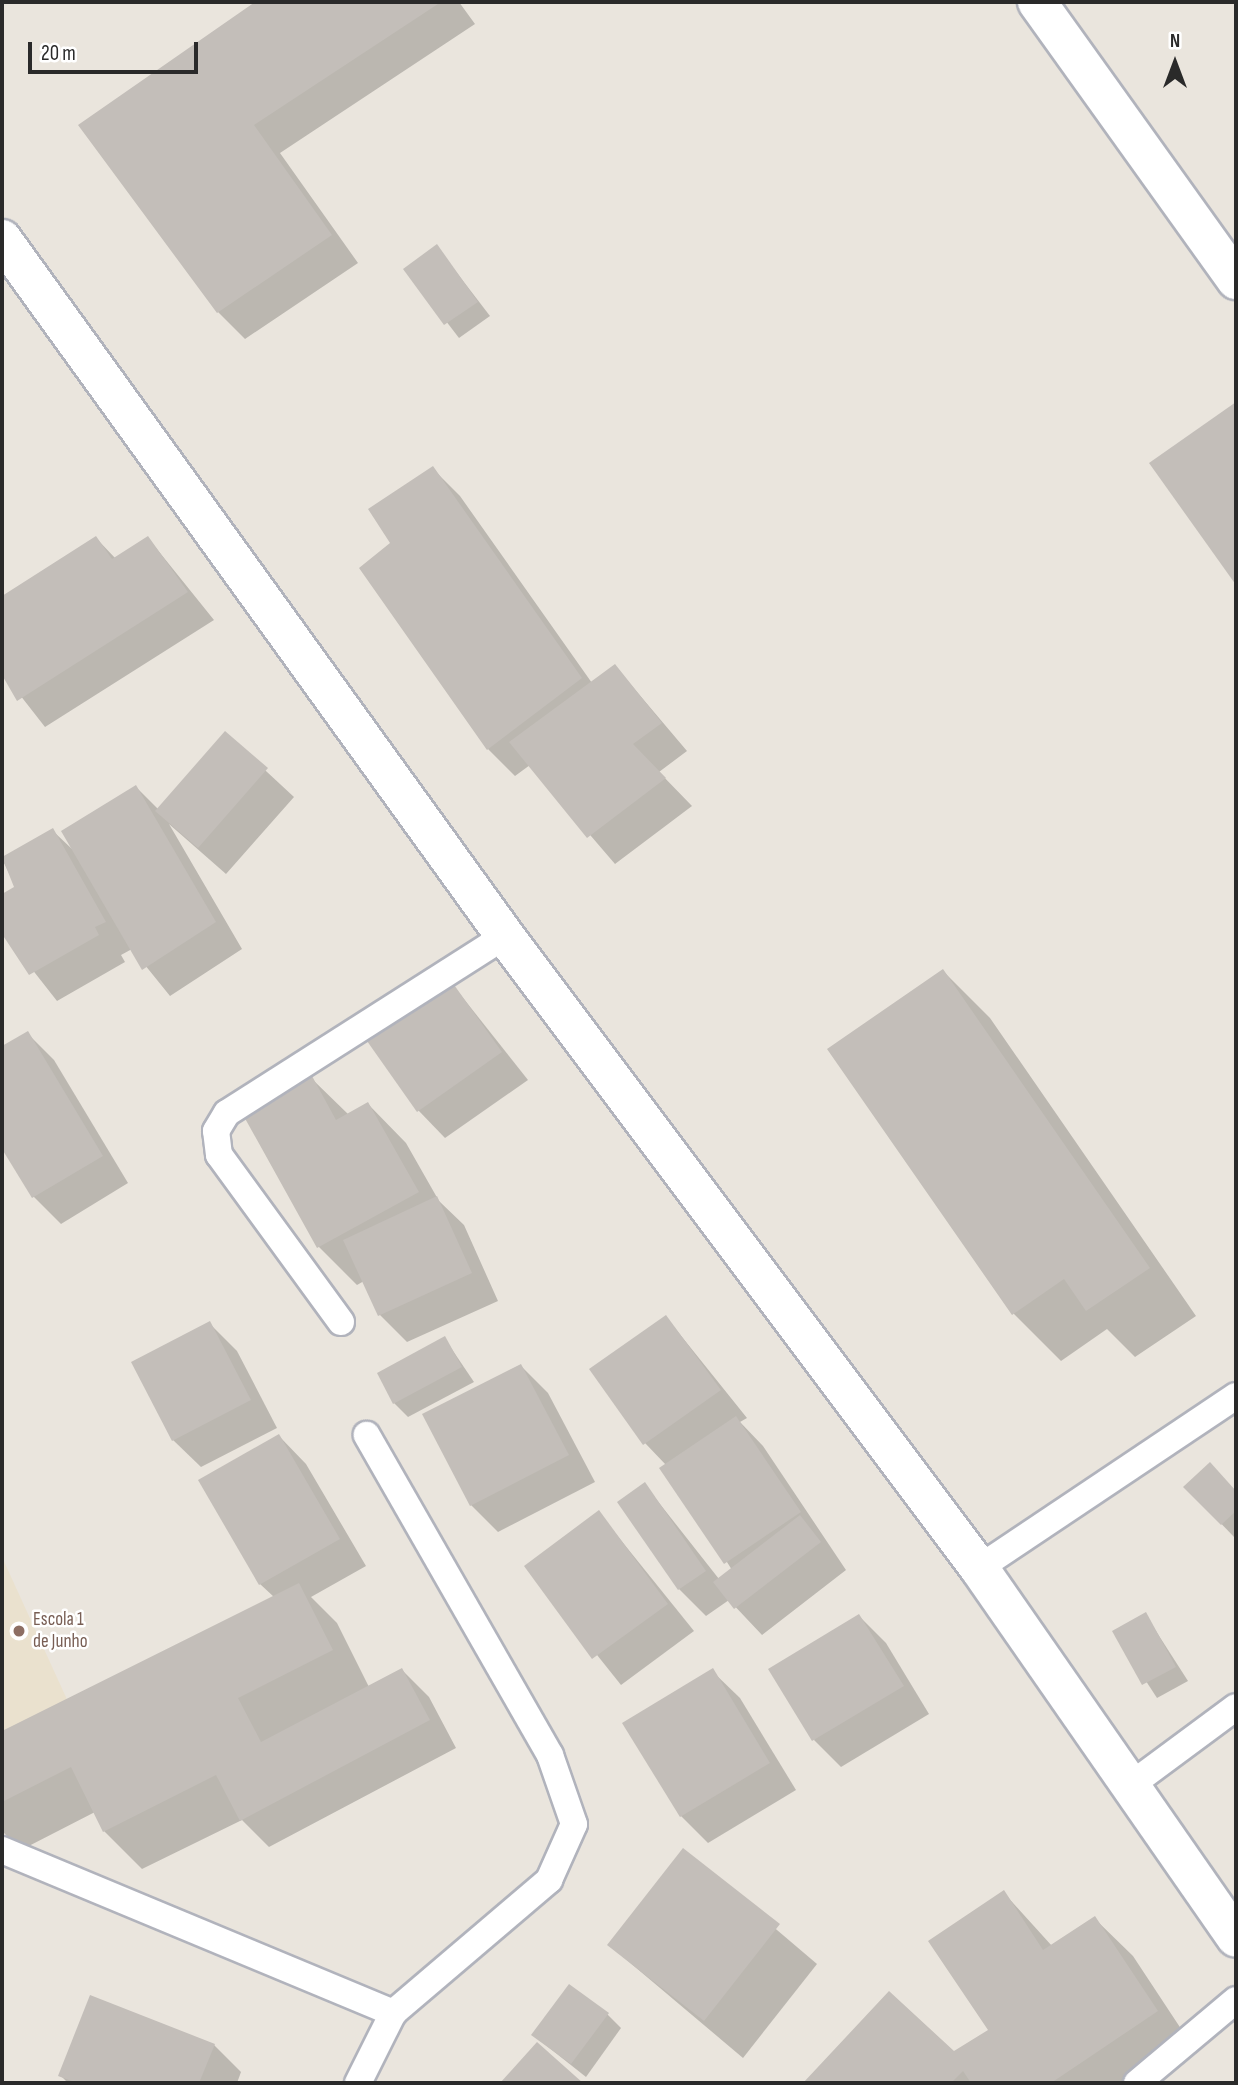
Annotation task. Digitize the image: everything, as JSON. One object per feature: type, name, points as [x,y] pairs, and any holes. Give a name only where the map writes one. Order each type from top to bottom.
[{"type":"street","points":[[1037,2],[1236,280]]},
{"type":"street","points":[[2,239],[505,936],[979,1568],[1128,1787],[1236,1938]]},
{"type":"lane","points":[[341,1322],[219,1155],[216,1131],[227,1114],[505,936]]},
{"type":"lane","points":[[979,1568],[1236,1396]]},
{"type":"lane","points":[[358,2083],[393,2013],[549,1880],[574,1824],[550,1755],[366,1435]]},
{"type":"lane","points":[[1128,1787],[1236,1707]]},
{"type":"lane","points":[[2,1850],[393,2013]]},
{"type":"lane","points":[[1138,2083],[1236,2000]]},
{"type":"shaded area","name":"Escola 1 de Junho","points":[[2,1557],[70,1706],[2,1753]]},
{"type":"building","points":[[255,2],[441,2],[254,125],[332,235],[217,313],[78,125]]},
{"type":"building","points":[[437,244],[478,302],[444,325],[403,269]]},
{"type":"building","points":[[1236,402],[1236,585],[1149,463]]},
{"type":"building","points":[[433,466],[582,678],[487,750],[359,568],[390,543],[368,509]]},
{"type":"building","points":[[96,536],[112,559],[148,536],[188,592],[17,701],[2,675],[2,596]]},
{"type":"building","points":[[615,664],[662,723],[633,744],[666,778],[587,838],[509,742]]},
{"type":"building","points":[[225,731],[268,768],[198,848],[155,811]]},
{"type":"building","points":[[136,785],[216,922],[142,970],[61,831]]},
{"type":"building","points":[[53,828],[106,922],[95,927],[99,935],[29,975],[2,934],[2,894],[14,887],[2,857]]},
{"type":"building","points":[[943,969],[1150,1268],[1086,1311],[1064,1279],[1012,1315],[827,1049]]},
{"type":"building","points":[[452,982],[502,1052],[417,1112],[367,1041]]},
{"type":"building","points":[[28,1031],[103,1156],[32,1198],[2,1149],[2,1046]]},
{"type":"building","points":[[312,1076],[336,1120],[368,1102],[419,1192],[317,1248],[242,1113]]},
{"type":"building","points":[[437,1196],[472,1273],[378,1316],[343,1240]]},
{"type":"building","points":[[666,1315],[721,1390],[643,1445],[589,1369]]},
{"type":"building","points":[[210,1321],[251,1400],[172,1441],[131,1362]]},
{"type":"building","points":[[445,1336],[462,1367],[393,1404],[377,1373]]},
{"type":"building","points":[[521,1364],[569,1455],[470,1506],[422,1414]]},
{"type":"building","points":[[736,1416],[801,1512],[724,1564],[659,1468]]},
{"type":"building","points":[[279,1434],[340,1539],[259,1585],[198,1480]]},
{"type":"building","points":[[1210,1462],[1236,1491],[1236,1511],[1221,1525],[1183,1487]]},
{"type":"building","points":[[645,1482],[706,1571],[678,1590],[617,1502]]},
{"type":"building","points":[[599,1510],[668,1604],[592,1659],[524,1566]]},
{"type":"building","points":[[800,1515],[821,1542],[734,1609],[713,1582]]},
{"type":"building","points":[[299,1583],[333,1650],[238,1698],[261,1742],[402,1668],[430,1720],[240,1821],[216,1775],[103,1832],[71,1767],[2,1802],[2,1731]]},
{"type":"building","points":[[1146,1612],[1176,1667],[1142,1685],[1112,1631]]},
{"type":"building","points":[[859,1614],[904,1686],[812,1741],[768,1669]]},
{"type":"building","points":[[713,1668],[770,1763],[680,1817],[622,1723]]},
{"type":"building","points":[[683,1848],[780,1924],[704,2021],[607,1945]]},
{"type":"building","points":[[1004,1890],[1043,1950],[1095,1916],[1158,2011],[1051,2083],[971,2083],[963,2071],[951,2083],[803,2083],[889,1991],[954,2051],[988,2030],[928,1941]]},
{"type":"building","points":[[569,1984],[609,2013],[571,2064],[531,2035]]},
{"type":"building","points":[[90,1995],[215,2044],[199,2083],[77,2083],[58,2076]]},
{"type":"building","points":[[537,2042],[583,2083],[500,2083]]},
{"type":"place","name":"Escola 1 de Junho","points":[[19,1631]]}]
